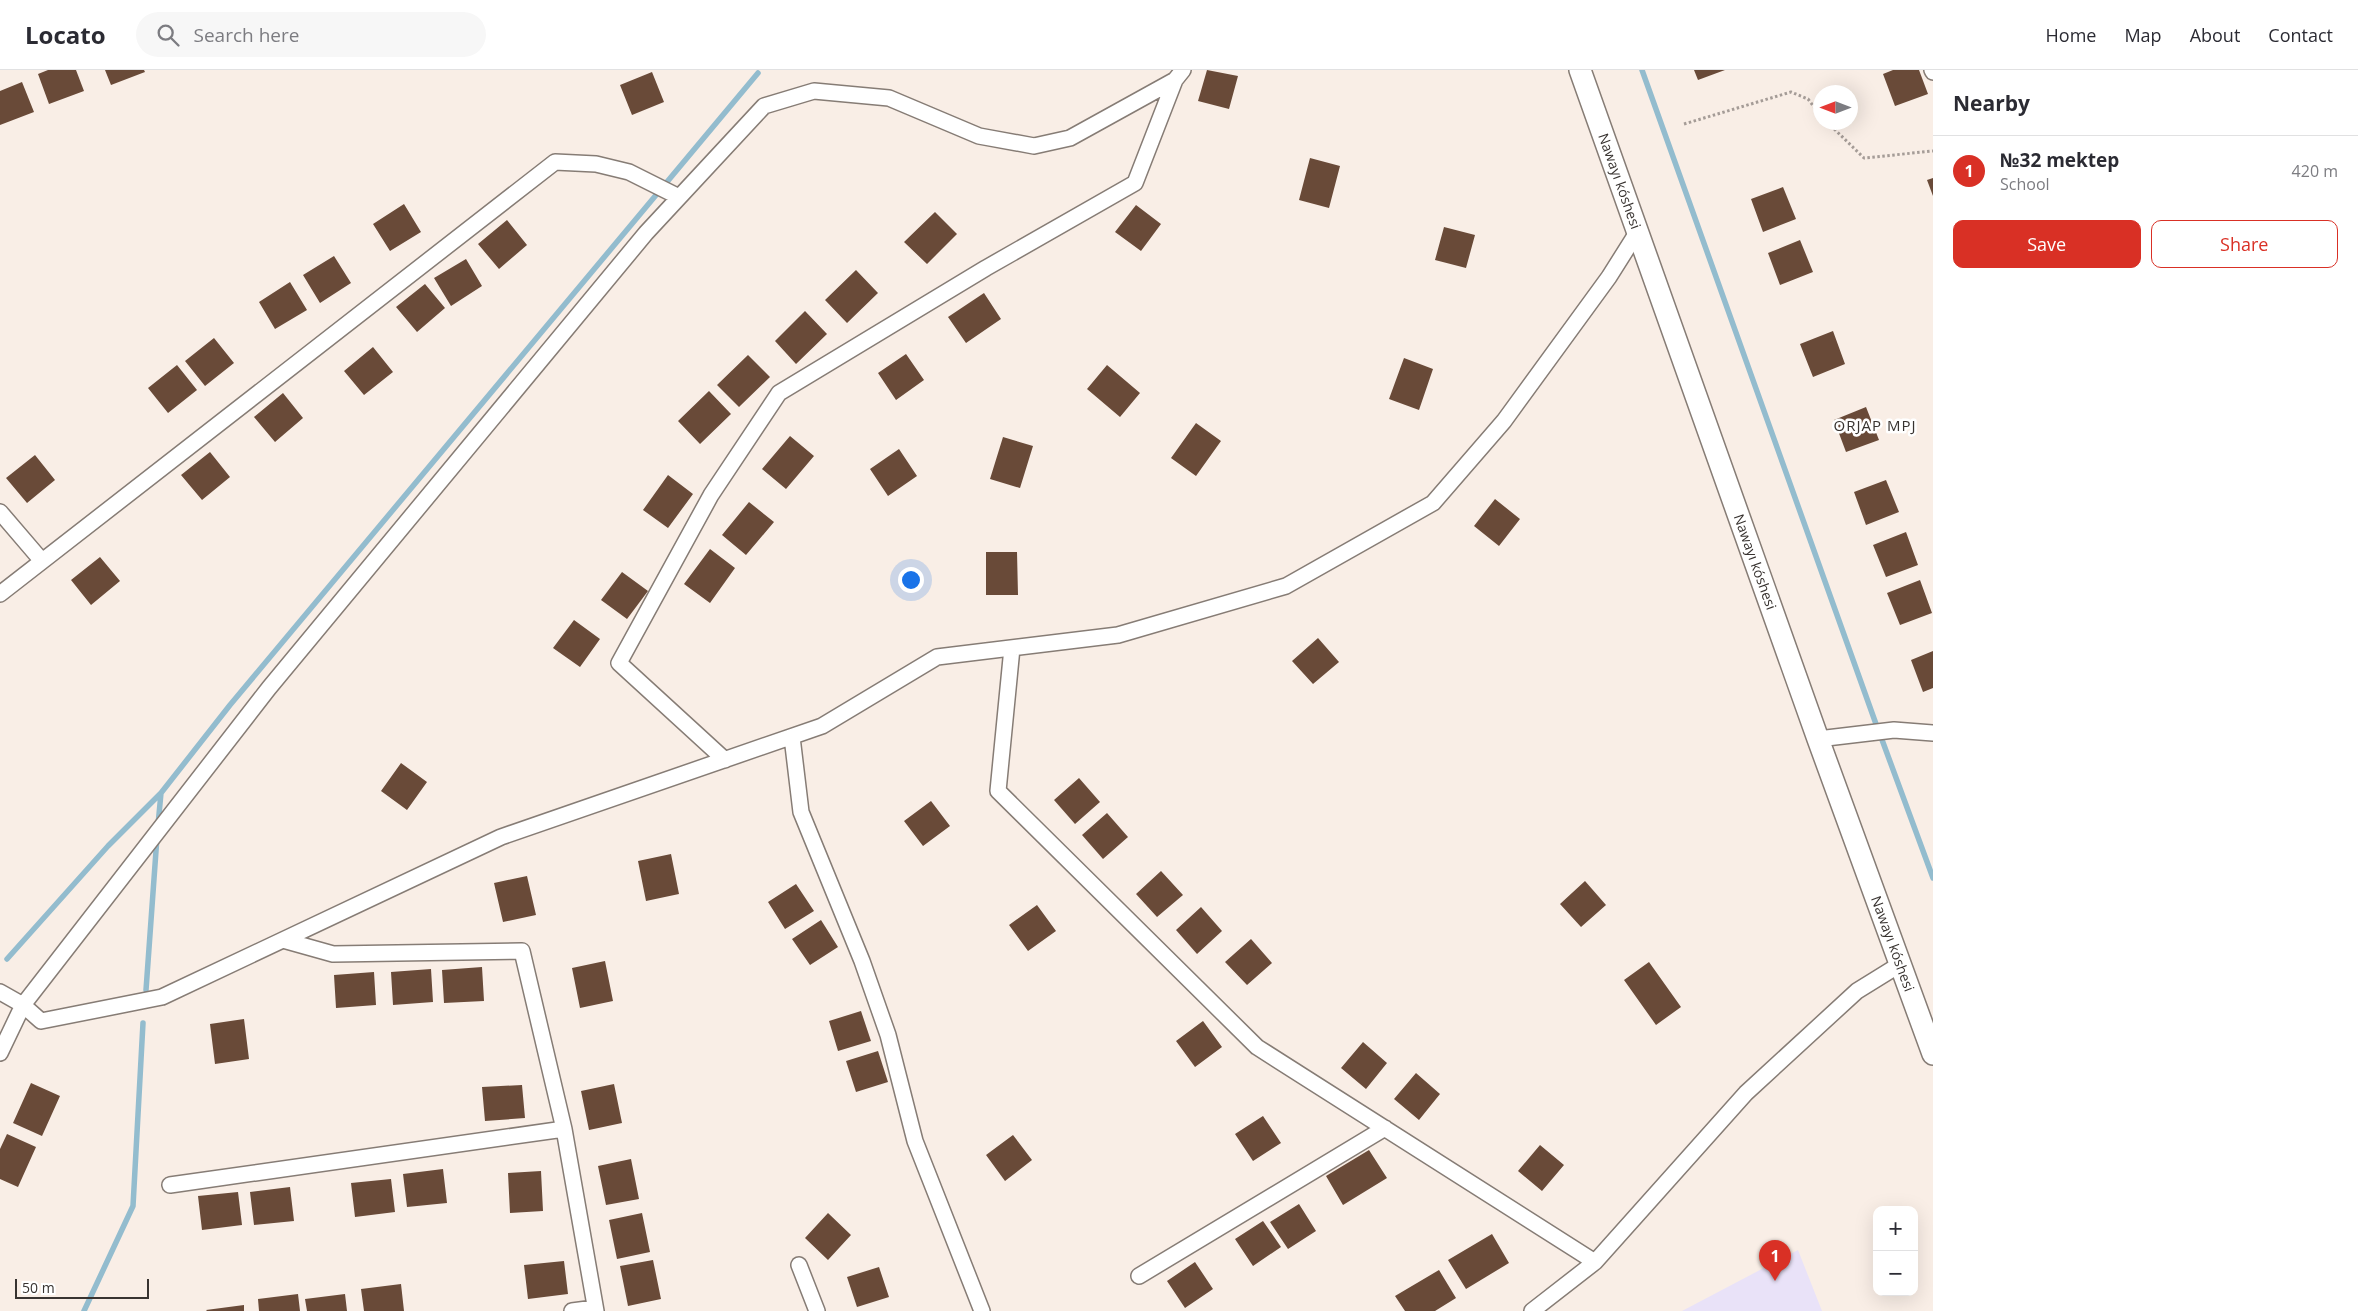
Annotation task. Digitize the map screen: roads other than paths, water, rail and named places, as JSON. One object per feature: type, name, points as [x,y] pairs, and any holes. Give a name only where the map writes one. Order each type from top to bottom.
[{"type":"main road","name":"Nawayı kóshesi","points":[[1580,70],[1899,965],[1933,1054]]},
{"type":"street","points":[[0,1053],[23,1005],[269,688],[646,233],[764,106],[814,91],[889,98],[979,136],[1034,146],[1070,138],[1179,75]]},
{"type":"street","points":[[725,760],[619,663],[711,494],[779,393],[986,268],[1135,183],[1179,75]]},
{"type":"street","points":[[0,594],[555,162],[596,164],[628,172],[680,197]]},
{"type":"street","points":[[0,992],[23,1005],[41,1021],[162,997],[501,837],[822,726],[937,657],[1118,635],[1286,586],[1433,503],[1504,421],[1609,277],[1638,231]]},
{"type":"street","points":[[0,512],[42,561]]},
{"type":"street","points":[[1012,648],[998,791],[1257,1047],[1595,1262]]},
{"type":"street","points":[[1818,739],[1894,730],[1933,733]]},
{"type":"street","points":[[792,737],[801,812],[862,961],[888,1035],[915,1141],[982,1311]]},
{"type":"street","points":[[283,940],[334,954],[522,951],[564,1129],[595,1309],[572,1311]]},
{"type":"street","points":[[1532,1311],[1595,1262],[1746,1094],[1857,991],[1899,965]]},
{"type":"street","points":[[1139,1276],[1385,1128]]},
{"type":"street","points":[[170,1185],[564,1129]]},
{"type":"street","points":[[799,1265],[817,1311]]},
{"type":"waterway","points":[[1642,70],[1876,724]]},
{"type":"waterway","points":[[7,959],[108,846],[161,793],[230,705],[758,73]]},
{"type":"waterway","points":[[1881,737],[1933,878]]},
{"type":"waterway","points":[[158,825],[161,793]]},
{"type":"waterway","points":[[146,990],[157,837]]},
{"type":"waterway","points":[[84,1311],[133,1206],[143,1023]]},
{"type":"place","name":"№32 mektep","points":[[1775,1281]]},
{"type":"district","name":"ORJAP MPJ","points":[[1875,426]]}]
